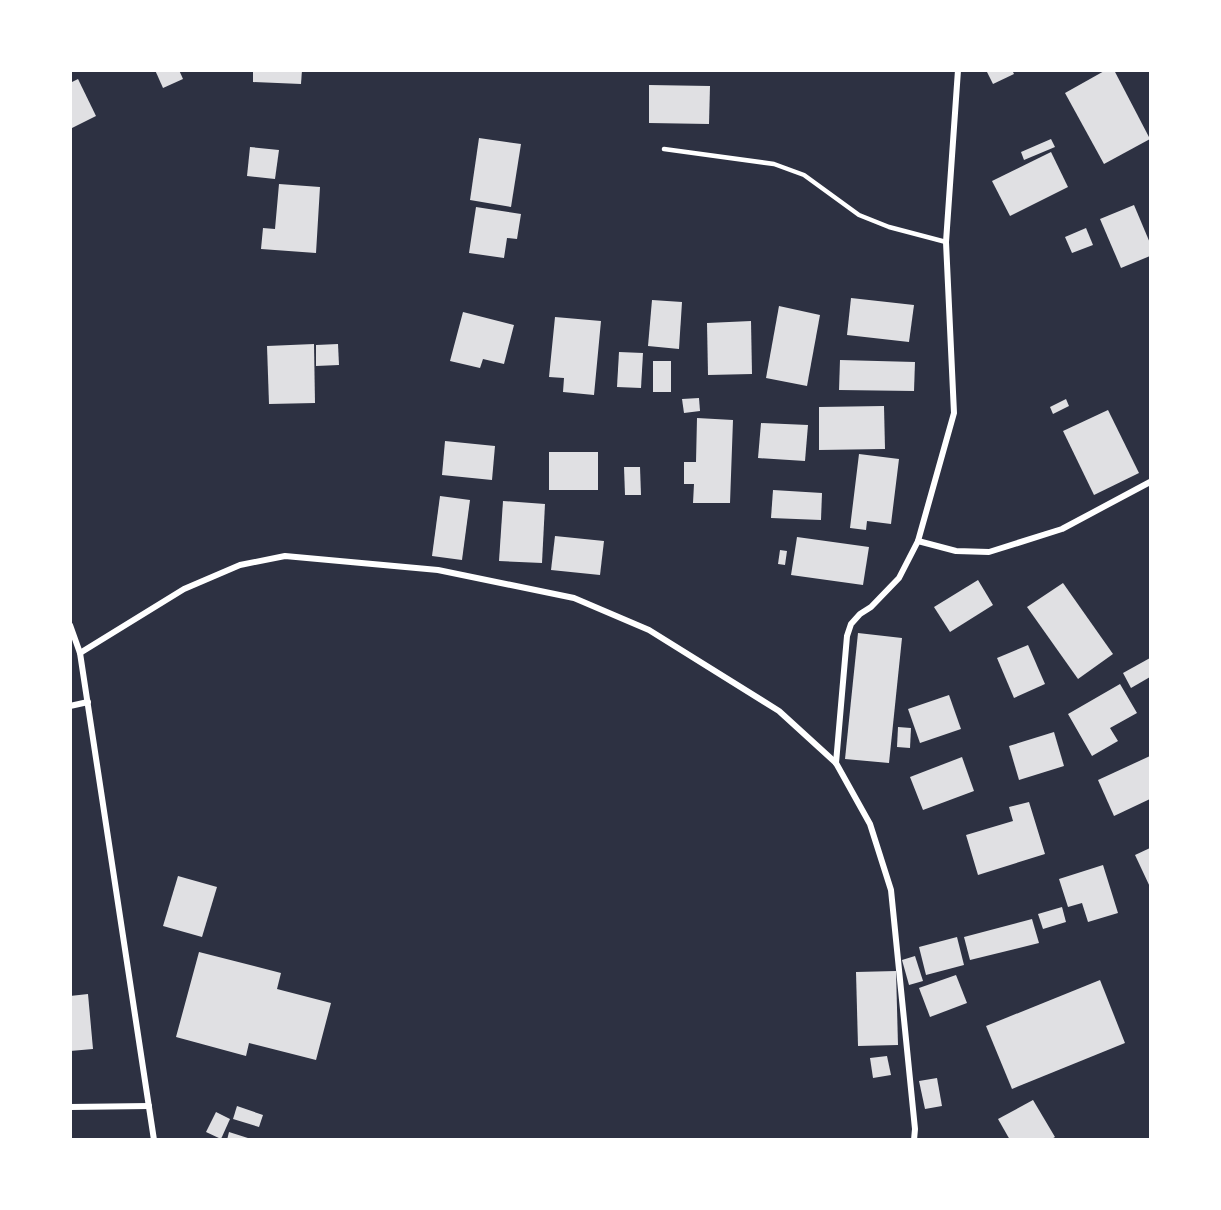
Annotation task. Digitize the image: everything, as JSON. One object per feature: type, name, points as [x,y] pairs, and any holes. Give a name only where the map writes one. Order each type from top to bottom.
[{"type":"street","points":[[836,764],[847,636],[851,624],[860,614],[872,607],[899,578],[918,541],[954,413],[946,242],[958,70]]},
{"type":"street","points":[[918,541],[956,551],[989,552],[1062,529],[1150,482]]},
{"type":"street","points":[[80,653],[184,589],[240,565],[285,556],[438,570],[574,598],[649,630],[779,711],[836,764],[870,824],[891,890],[915,1129],[914,1140]]},
{"type":"street","points":[[70,625],[80,653],[88,702],[154,1140]]},
{"type":"street","points":[[70,706],[88,702]]},
{"type":"street","points":[[70,1107],[149,1106]]},
{"type":"lane","points":[[664,149],[774,165],[804,175],[859,215],[889,227],[946,242]]},
{"type":"building","points":[[155,70],[179,70],[183,79],[163,88]]},
{"type":"building","points":[[253,70],[302,70],[301,84],[253,82]]},
{"type":"building","points":[[986,70],[1012,70],[1014,74],[993,84]]},
{"type":"building","points":[[1106,70],[1114,70],[1150,139],[1104,164],[1065,93]]},
{"type":"building","points":[[78,79],[96,116],[70,129],[70,83]]},
{"type":"building","points":[[649,85],[710,86],[709,124],[649,123]]},
{"type":"building","points":[[479,138],[521,144],[511,207],[470,200]]},
{"type":"building","points":[[1051,139],[1055,147],[1024,160],[1021,152]]},
{"type":"building","points":[[250,147],[279,150],[275,179],[247,176]]},
{"type":"building","points":[[1051,152],[1068,187],[1010,216],[992,181]]},
{"type":"building","points":[[279,184],[320,187],[316,253],[261,249],[263,228],[275,229]]},
{"type":"building","points":[[1134,205],[1150,243],[1150,256],[1121,268],[1100,219]]},
{"type":"building","points":[[476,207],[521,214],[517,239],[507,238],[504,258],[469,253]]},
{"type":"building","points":[[1086,228],[1093,245],[1072,253],[1065,237]]},
{"type":"building","points":[[851,298],[914,305],[909,342],[847,335]]},
{"type":"building","points":[[652,300],[682,302],[679,349],[648,346]]},
{"type":"building","points":[[779,306],[820,315],[807,386],[766,378]]},
{"type":"building","points":[[463,312],[514,325],[504,364],[483,359],[480,368],[450,361]]},
{"type":"building","points":[[555,317],[601,321],[594,395],[563,392],[564,378],[549,377]]},
{"type":"building","points":[[751,321],[752,374],[708,375],[707,323]]},
{"type":"building","points":[[314,344],[315,403],[269,404],[267,346]]},
{"type":"building","points":[[338,344],[339,365],[316,366],[316,345]]},
{"type":"building","points":[[619,352],[643,353],[641,388],[617,387]]},
{"type":"building","points":[[840,360],[915,362],[914,391],[839,390]]},
{"type":"building","points":[[653,361],[671,361],[671,392],[653,392]]},
{"type":"building","points":[[699,398],[700,411],[684,413],[682,399]]},
{"type":"building","points":[[1066,399],[1069,406],[1053,414],[1050,407]]},
{"type":"building","points":[[884,406],[885,449],[819,450],[819,407]]},
{"type":"building","points":[[1108,410],[1139,473],[1094,495],[1063,431]]},
{"type":"building","points":[[697,418],[733,420],[730,503],[693,503],[694,484],[684,484],[684,462],[696,462]]},
{"type":"building","points":[[761,423],[808,425],[805,461],[758,458]]},
{"type":"building","points":[[445,441],[495,446],[492,480],[442,475]]},
{"type":"building","points":[[549,452],[598,452],[598,490],[549,490]]},
{"type":"building","points":[[859,454],[899,459],[891,524],[867,521],[866,530],[850,528]]},
{"type":"building","points":[[624,467],[640,467],[641,495],[625,495]]},
{"type":"building","points":[[773,490],[822,493],[821,520],[771,518]]},
{"type":"building","points":[[440,496],[470,500],[462,560],[432,556]]},
{"type":"building","points":[[503,501],[545,504],[542,563],[499,561]]},
{"type":"building","points":[[555,536],[604,541],[600,575],[551,570]]},
{"type":"building","points":[[797,537],[869,547],[863,585],[791,575]]},
{"type":"building","points":[[780,550],[787,551],[785,565],[778,564]]},
{"type":"building","points":[[978,580],[993,605],[950,632],[934,607]]},
{"type":"building","points":[[1063,583],[1113,654],[1078,679],[1027,607]]},
{"type":"building","points":[[858,633],[902,638],[889,763],[845,759]]},
{"type":"building","points":[[1028,645],[1045,684],[1014,698],[997,658]]},
{"type":"building","points":[[1150,658],[1150,677],[1131,688],[1123,673]]},
{"type":"building","points":[[1120,684],[1137,713],[1110,728],[1118,741],[1092,756],[1068,714]]},
{"type":"building","points":[[949,695],[961,729],[920,743],[908,709]]},
{"type":"building","points":[[898,727],[911,728],[910,748],[897,747]]},
{"type":"building","points":[[1054,732],[1064,766],[1019,780],[1009,746]]},
{"type":"building","points":[[1150,756],[1150,799],[1114,816],[1098,780]]},
{"type":"building","points":[[962,757],[974,791],[923,810],[910,777]]},
{"type":"building","points":[[1029,802],[1045,854],[978,875],[966,835],[1013,821],[1009,807]]},
{"type":"building","points":[[1150,848],[1150,887],[1135,855]]},
{"type":"building","points":[[1103,865],[1118,913],[1088,922],[1082,903],[1068,907],[1059,879]]},
{"type":"building","points":[[178,876],[217,887],[202,937],[163,926]]},
{"type":"building","points":[[1062,907],[1066,922],[1043,929],[1038,914]]},
{"type":"building","points":[[1032,919],[1039,943],[970,960],[964,937]]},
{"type":"building","points":[[957,937],[964,965],[926,975],[919,947]]},
{"type":"building","points":[[199,952],[281,973],[277,989],[331,1003],[316,1060],[249,1043],[246,1056],[176,1037]]},
{"type":"building","points":[[915,956],[923,981],[909,985],[902,960]]},
{"type":"building","points":[[896,971],[898,1045],[858,1046],[856,972]]},
{"type":"building","points":[[956,975],[967,1003],[930,1017],[919,988]]},
{"type":"building","points":[[1100,980],[1125,1043],[1012,1089],[986,1026]]},
{"type":"building","points":[[88,994],[93,1049],[70,1051],[70,996]]},
{"type":"building","points":[[887,1056],[891,1075],[873,1078],[870,1058]]},
{"type":"building","points":[[937,1078],[942,1106],[925,1109],[919,1081]]},
{"type":"building","points":[[1033,1100],[1055,1137],[1050,1140],[1010,1140],[998,1119]]},
{"type":"building","points":[[237,1106],[263,1115],[259,1127],[233,1119]]},
{"type":"building","points":[[216,1112],[230,1119],[221,1139],[206,1132]]},
{"type":"building","points":[[229,1132],[251,1139],[251,1140],[227,1140]]}]
